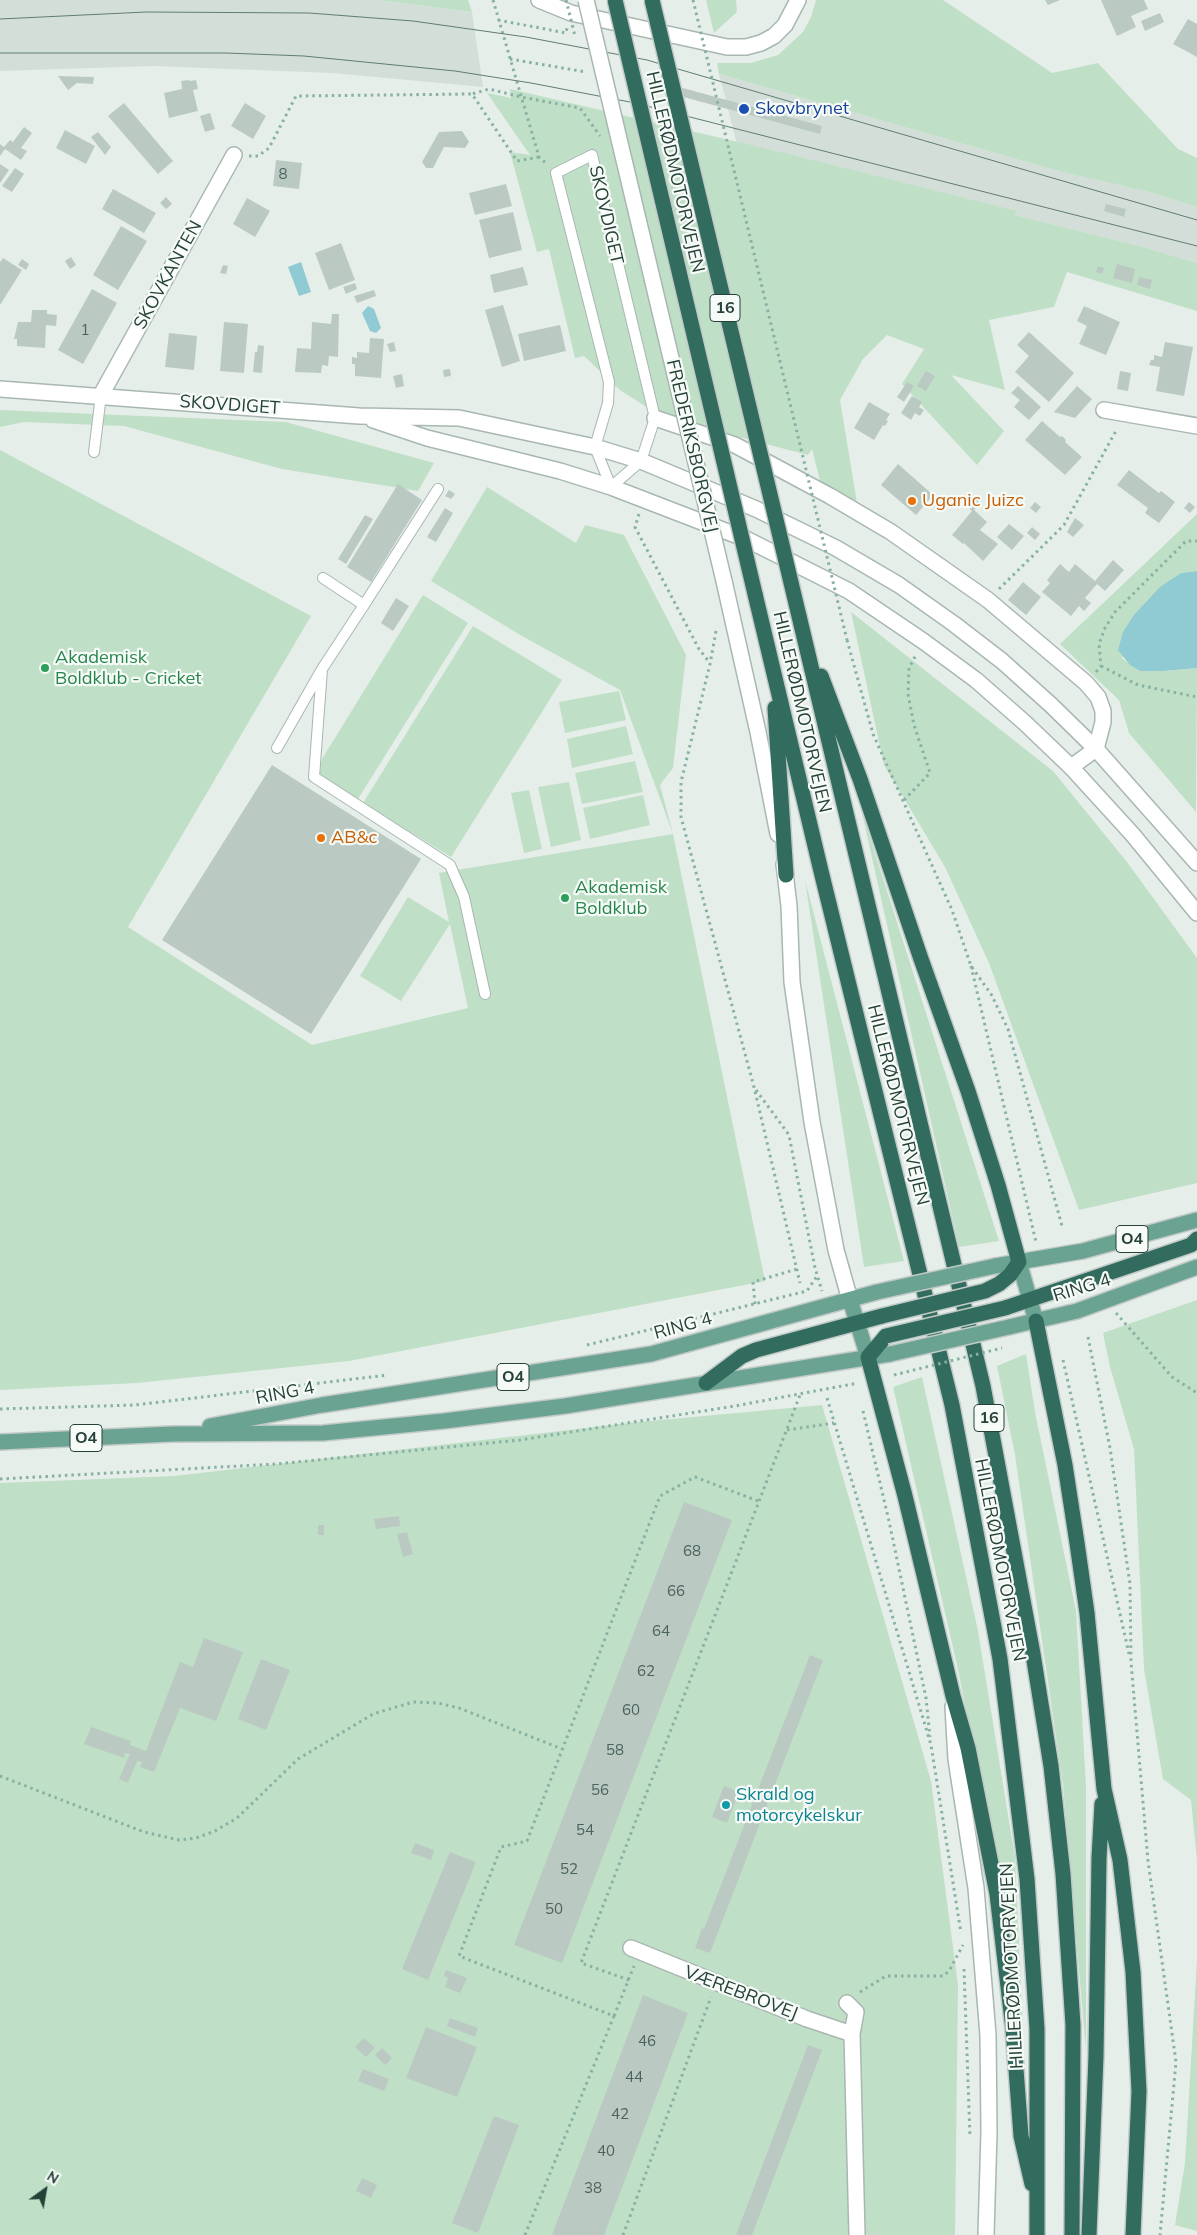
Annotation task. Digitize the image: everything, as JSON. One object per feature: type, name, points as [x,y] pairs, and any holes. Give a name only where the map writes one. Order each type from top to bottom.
[{"type":"highway","name":"HILLERØDMOTORVEJEN","points":[[615,0],[772,664],[952,1406],[1000,1659],[1028,1899],[1037,2029],[1037,2235]]},
{"type":"highway","name":"HILLERØDMOTORVEJEN","points":[[652,0],[798,616],[984,1386],[1033,1654],[1051,1766],[1063,1874],[1073,2026],[1072,2235]]},
{"type":"highway","points":[[706,1383],[742,1356],[756,1350],[857,1322],[985,1291],[999,1284],[1010,1275],[1019,1262],[968,1090],[860,779],[798,616]]},
{"type":"highway","points":[[772,664],[786,875]]},
{"type":"highway","points":[[1038,2212],[1021,2136],[1013,2029],[997,1894],[968,1748],[953,1696],[906,1496],[868,1357],[886,1336],[1005,1308],[1191,1245],[1197,1239]]},
{"type":"highway","points":[[1036,1321],[1065,1465],[1077,1543],[1087,1613],[1104,1789],[1120,1860],[1133,1972],[1139,2090],[1133,2235]]},
{"type":"highway","points":[[1089,2235],[1096,2056],[1099,1858],[1104,1789]]},
{"type":"main road","name":"RING 4","points":[[172,1434],[322,1405],[651,1354],[877,1292],[994,1266],[1083,1251],[1197,1220]]},
{"type":"main road","points":[[1019,1262],[1036,1321]]},
{"type":"main road","name":"RING 4","points":[[0,1442],[172,1434],[323,1433],[556,1407],[890,1354],[1077,1311],[1197,1267]]},
{"type":"main road","points":[[850,1300],[868,1357]]},
{"type":"street","points":[[539,0],[571,14],[727,47],[746,47],[761,43],[774,36],[785,25],[798,0]]},
{"type":"street","name":"FREDERIKSBORGVEJ","points":[[586,0],[758,732],[786,875],[792,982],[812,1122],[836,1250],[850,1300]]},
{"type":"street","name":"SKOVKANTEN","points":[[101,395],[234,155]]},
{"type":"street","name":"SKOVDIGET","points":[[0,389],[101,395],[359,416],[459,418],[595,447]]},
{"type":"street","points":[[1104,410],[1197,426]]},
{"type":"street","name":"SKOVDIGET","points":[[359,416],[427,438],[560,471],[645,500],[746,539],[849,591],[923,640],[976,680],[1025,723],[1071,767],[1133,835],[1197,913]]},
{"type":"street","points":[[655,418],[735,445],[830,496],[891,532],[988,600],[1086,683],[1098,696],[1103,711],[1103,722],[1096,749],[1071,767]]},
{"type":"street","points":[[595,447],[642,461],[756,509],[836,548],[899,586],[954,624],[1002,661],[1051,705],[1096,749],[1197,862]]},
{"type":"street","points":[[953,1696],[956,1759],[976,1888],[988,2035],[989,2132],[986,2235]]},
{"type":"street","name":"VÆREBROVEJ","points":[[636,1949],[716,1983],[852,2034]]},
{"type":"street","points":[[847,2003],[856,2012],[852,2034],[857,2235]]},
{"type":"lane","name":"SKOVDIGET","points":[[595,447],[608,402],[609,382],[556,173],[592,155],[655,418]]},
{"type":"lane","points":[[94,452],[101,395]]},
{"type":"lane","points":[[595,447],[611,488],[642,461],[655,418]]},
{"type":"lane","points":[[278,748],[322,669],[438,489]]},
{"type":"lane","points":[[323,578],[364,605]]},
{"type":"lane","points":[[322,669],[314,777],[450,865],[464,897],[485,994]]},
{"type":"path","points":[[472,94],[517,161],[539,158],[493,0]]},
{"type":"path","points":[[693,0],[846,640],[873,734],[952,910],[971,966],[1040,1259]]},
{"type":"path","points":[[498,20],[566,33],[571,14]]},
{"type":"path","points":[[234,155],[258,156],[269,148],[296,96],[472,94],[489,88],[520,97],[580,108],[606,144]]},
{"type":"path","points":[[988,600],[1064,525],[1113,434],[1128,415]]},
{"type":"path","points":[[645,500],[635,527],[699,649],[710,664]]},
{"type":"path","points":[[1197,541],[1186,542],[1115,612],[1105,628],[1099,644],[1100,666],[1138,685],[1197,697]]},
{"type":"path","points":[[715,626],[717,635],[681,782],[681,818],[754,1087],[800,1283]]},
{"type":"path","points":[[904,800],[930,773],[914,725],[908,694],[909,668],[923,640]]},
{"type":"path","points":[[971,966],[991,994],[1008,1029],[1062,1226]]},
{"type":"path","points":[[582,1346],[806,1291],[817,1276],[789,1135],[754,1087]]},
{"type":"path","points":[[755,1304],[753,1282],[797,1268]]},
{"type":"path","points":[[1106,1301],[1172,1377],[1197,1393]]},
{"type":"path","points":[[1088,1337],[1110,1448],[1130,1584],[1131,1662],[1148,1861],[1176,2062],[1160,2235]]},
{"type":"path","points":[[0,1478],[276,1464],[529,1438],[800,1395],[894,1375],[1004,1348]]},
{"type":"path","points":[[1061,1351],[1131,1662]]},
{"type":"path","points":[[0,1409],[135,1405],[397,1374]]},
{"type":"path","points":[[856,1383],[858,1392]]},
{"type":"path","points":[[629,1980],[581,1962],[800,1395]]},
{"type":"path","points":[[827,1398],[930,1745]]},
{"type":"path","points":[[860,1401],[889,1521],[922,1679],[930,1745],[963,1945],[963,1955]]},
{"type":"path","points":[[787,1430],[834,1423]]},
{"type":"path","points":[[614,2016],[459,1956],[501,1847],[527,1841],[660,1496],[695,1477],[758,1501]]},
{"type":"path","points":[[0,1776],[144,1832],[179,1840],[196,1838],[215,1831],[237,1818],[298,1758],[373,1714],[413,1702],[438,1703],[459,1708],[562,1749]]},
{"type":"path","points":[[886,1976],[943,1976],[949,1971],[963,1945]]},
{"type":"path","points":[[525,2235],[629,1980],[636,1949]]},
{"type":"path","points":[[963,1964],[970,2142]]},
{"type":"path","points":[[623,2235],[716,1983]]},
{"type":"shaded area","points":[[0,0],[378,0],[472,12],[483,87],[332,73],[153,66],[0,71]]},
{"type":"shaded area","points":[[719,74],[1058,171],[1153,193],[1197,207],[1197,263],[1136,245],[738,148]]},
{"type":"green space","points":[[378,0],[468,0],[472,12]]},
{"type":"green space","points":[[706,0],[736,0],[737,12],[714,33]]},
{"type":"green space","points":[[816,0],[943,0],[1052,73],[1098,63],[1178,149],[1197,158],[1197,207],[1153,193],[1058,171],[719,74],[717,63],[751,63],[778,55],[803,32],[811,17]]},
{"type":"green space","points":[[510,89],[764,148],[1017,211],[1014,215],[1136,245],[1197,263],[1197,311],[1067,272],[1054,307],[989,320],[1005,390],[951,375],[1004,431],[977,465],[902,384],[924,349],[887,335],[863,359],[840,400],[857,503],[820,481],[812,449],[808,455],[662,417],[620,390],[584,356],[575,358],[549,249],[537,252],[510,152],[530,155],[487,93],[511,98]]},
{"type":"green space","points":[[0,410],[286,422],[434,463],[418,491],[282,469],[124,426],[24,422],[0,427]]},
{"type":"green space","name":"Akademisk Boldklub","points":[[0,450],[311,616],[128,927],[312,1045],[468,1008],[450,924],[401,1001],[360,976],[408,897],[449,922],[439,873],[673,834],[765,1281],[349,1361],[137,1383],[0,1390]]},
{"type":"green space","points":[[487,487],[576,543],[585,525],[624,535],[686,655],[673,768],[660,785],[673,834],[620,690],[522,636],[431,581]]},
{"type":"green space","points":[[1197,514],[1197,571],[1181,573],[1122,658],[1140,671],[1197,668],[1196,812],[1129,733],[1119,700],[1060,644]]},
{"type":"green space","points":[[423,595],[468,623],[358,799],[319,774],[322,759]]},
{"type":"green space","points":[[851,612],[1053,771],[1127,862],[1197,958],[1197,1183],[1079,1210],[989,963],[945,867],[884,765]]},
{"type":"green space","points":[[473,626],[562,680],[451,857],[363,803]]},
{"type":"green space","points":[[619,691],[626,720],[565,733],[559,702]]},
{"type":"green space","points":[[626,726],[633,754],[572,768],[567,739]]},
{"type":"green space","points":[[635,761],[643,792],[582,804],[575,773]]},
{"type":"green space","points":[[569,782],[581,840],[551,847],[538,787]]},
{"type":"green space","points":[[529,790],[542,849],[524,853],[511,793]]},
{"type":"green space","points":[[643,795],[650,825],[590,839],[583,808]]},
{"type":"green space","points":[[862,813],[999,1241],[959,1247]]},
{"type":"green space","points":[[805,880],[904,1261],[864,1267]]},
{"type":"green space","points":[[1197,1300],[1197,1860],[1191,1800],[1163,1779],[1144,1669],[1134,1449],[1110,1367],[1103,1333]]},
{"type":"green space","points":[[1026,1354],[1035,1412],[1076,1611],[1086,1786],[1086,2051],[1063,1785],[1015,1455],[997,1366]]},
{"type":"green space","points":[[922,1377],[978,1631],[1015,1858],[1023,2034],[1003,1891],[957,1665],[893,1387]]},
{"type":"green space","points":[[822,1405],[931,1781],[958,1985],[955,2235],[0,2235],[0,1483],[174,1476],[629,1423]]},
{"type":"green space","points":[[1197,1960],[1197,2231],[1175,2225],[1185,2163]]},
{"type":"water","points":[[301,262],[311,292],[299,296],[288,267]]},
{"type":"water","points":[[368,306],[374,309],[381,328],[376,333],[370,331],[362,313]]},
{"type":"water","points":[[1197,571],[1197,668],[1140,671],[1130,665],[1118,650],[1123,632],[1134,615],[1160,587],[1181,573]]},
{"type":"building","points":[[1045,0],[1060,0],[1048,5]]},
{"type":"building","points":[[1101,0],[1144,0],[1148,9],[1131,16],[1136,27],[1117,36]]},
{"type":"building","points":[[1160,13],[1164,22],[1145,31],[1141,21]]},
{"type":"building","points":[[1188,19],[1197,24],[1197,57],[1173,44]]},
{"type":"building","points":[[58,76],[94,77],[93,84],[77,83],[68,90]]},
{"type":"building","points":[[196,80],[198,89],[193,90],[198,111],[169,118],[164,93],[182,89],[181,81]]},
{"type":"building","points":[[668,84],[822,126],[820,134],[665,92]]},
{"type":"building","points":[[124,103],[173,161],[158,174],[108,116]]},
{"type":"building","points":[[245,103],[266,116],[253,139],[231,126]]},
{"type":"building","points":[[210,113],[215,129],[205,132],[200,116]]},
{"type":"building","points":[[24,127],[32,133],[21,148],[27,151],[21,160],[5,149],[0,156],[0,144],[4,147],[10,140],[13,142]]},
{"type":"building","points":[[65,130],[95,146],[86,164],[56,148]]},
{"type":"building","points":[[462,131],[469,142],[465,148],[444,147],[433,168],[426,168],[422,162],[439,132]]},
{"type":"building","points":[[98,132],[111,147],[105,155],[91,137]]},
{"type":"building","points":[[276,160],[302,163],[299,189],[273,186]]},
{"type":"building","points":[[0,164],[9,170],[0,183]]},
{"type":"building","points":[[15,168],[24,174],[12,192],[2,186]]},
{"type":"building","points":[[506,184],[512,206],[475,215],[469,193]]},
{"type":"building","points":[[113,189],[156,213],[144,233],[102,209]]},
{"type":"building","points":[[166,197],[172,204],[166,209],[160,203]]},
{"type":"building","points":[[247,198],[270,211],[255,237],[233,224]]},
{"type":"building","points":[[1106,204],[1126,209],[1124,217],[1104,211]]},
{"type":"building","points":[[513,212],[522,250],[489,258],[479,220]]},
{"type":"building","points":[[121,226],[147,241],[118,290],[93,275]]},
{"type":"building","points":[[341,243],[355,280],[329,290],[315,253]]},
{"type":"building","points":[[71,257],[76,265],[70,269],[65,261]]},
{"type":"building","points":[[3,258],[22,270],[0,305],[0,262]]},
{"type":"building","points":[[22,259],[29,264],[26,270],[18,265]]},
{"type":"building","points":[[1117,264],[1135,269],[1132,283],[1113,278]]},
{"type":"building","points":[[223,265],[228,266],[226,274],[220,273]]},
{"type":"building","points":[[1098,266],[1104,268],[1102,274],[1096,272]]},
{"type":"building","points":[[523,267],[528,285],[494,293],[490,275]]},
{"type":"building","points":[[1139,277],[1152,280],[1150,289],[1137,285]]},
{"type":"building","points":[[355,283],[357,289],[346,294],[343,287]]},
{"type":"building","points":[[92,289],[117,303],[83,364],[58,350]]},
{"type":"building","points":[[374,290],[376,296],[357,303],[354,296]]},
{"type":"building","points":[[503,305],[520,361],[502,367],[485,310]]},
{"type":"building","points":[[1084,306],[1120,322],[1106,355],[1079,344],[1087,326],[1077,321]]},
{"type":"building","points":[[32,310],[47,310],[47,314],[57,315],[56,326],[46,325],[45,348],[17,346],[17,339],[14,339],[18,322],[31,322]]},
{"type":"building","points":[[332,314],[339,314],[338,357],[329,356],[328,366],[322,365],[321,373],[295,372],[297,348],[311,349],[312,322],[331,324]]},
{"type":"building","points":[[224,322],[248,324],[244,373],[220,371]]},
{"type":"building","points":[[560,325],[566,351],[524,361],[518,334]]},
{"type":"building","points":[[1029,332],[1074,373],[1049,402],[1015,372],[1029,356],[1017,345]]},
{"type":"building","points":[[169,333],[197,336],[194,370],[165,367]]},
{"type":"building","points":[[370,338],[384,339],[381,378],[355,376],[355,364],[352,364],[352,357],[357,358],[357,352],[369,353]]},
{"type":"building","points":[[394,342],[396,351],[390,352],[387,344]]},
{"type":"building","points":[[1165,342],[1193,347],[1184,396],[1156,391],[1160,367],[1149,365],[1151,360],[1154,360],[1154,355],[1162,357]]},
{"type":"building","points":[[258,345],[264,346],[262,373],[253,372],[255,352],[257,352]]},
{"type":"building","points":[[450,369],[451,376],[444,377],[443,370]]},
{"type":"building","points":[[926,371],[935,376],[926,391],[917,386]]},
{"type":"building","points":[[1120,371],[1131,373],[1128,391],[1117,389]]},
{"type":"building","points":[[402,374],[404,386],[396,388],[393,376]]},
{"type":"building","points":[[907,382],[914,386],[904,402],[897,397]]},
{"type":"building","points":[[1018,386],[1041,407],[1029,420],[1014,407],[1020,400],[1011,393]]},
{"type":"building","points":[[1077,386],[1092,399],[1075,418],[1054,412]]},
{"type":"building","points":[[912,396],[922,402],[919,407],[924,410],[920,416],[915,413],[911,420],[901,413]]},
{"type":"building","points":[[869,402],[890,414],[885,426],[883,425],[874,440],[854,428]]},
{"type":"building","points":[[1042,421],[1060,437],[1062,436],[1066,440],[1065,442],[1082,457],[1065,475],[1025,440]]},
{"type":"building","points":[[898,464],[933,495],[916,515],[881,485]]},
{"type":"building","points":[[1129,470],[1159,493],[1161,491],[1175,502],[1159,523],[1145,513],[1148,508],[1117,485]]},
{"type":"building","points":[[398,484],[422,500],[371,582],[347,567]]},
{"type":"building","points":[[449,490],[455,494],[451,499],[445,496]]},
{"type":"building","points":[[976,498],[981,502],[974,510],[987,522],[980,530],[998,544],[983,561],[964,543],[952,535],[972,511],[968,507]]},
{"type":"building","points":[[1035,502],[1041,507],[1036,513],[1030,508]]},
{"type":"building","points":[[1189,502],[1195,507],[1190,513],[1184,508]]},
{"type":"building","points":[[445,508],[453,513],[436,542],[427,537]]},
{"type":"building","points":[[365,515],[373,519],[346,564],[338,559]]},
{"type":"building","points":[[1075,518],[1084,525],[1073,537],[1067,532]]},
{"type":"building","points":[[1009,524],[1024,536],[1012,550],[997,537]]},
{"type":"building","points":[[1032,527],[1040,534],[1035,540],[1027,533]]},
{"type":"building","points":[[1113,560],[1124,570],[1105,591],[1097,584],[1085,598],[1091,603],[1084,611],[1079,606],[1071,616],[1042,592],[1050,583],[1047,580],[1060,564],[1069,572],[1075,564],[1095,581]]},
{"type":"building","points":[[1023,582],[1041,597],[1026,615],[1008,600]]},
{"type":"building","points":[[396,598],[409,606],[393,631],[381,623]]},
{"type":"building","points":[[272,765],[421,859],[311,1034],[162,940]]},
{"type":"building","points":[[684,1502],[732,1520],[562,1963],[514,1945]]},
{"type":"building","points":[[399,1516],[400,1526],[376,1529],[374,1519]]},
{"type":"building","points":[[318,1525],[324,1525],[324,1535],[318,1535]]},
{"type":"building","points":[[407,1532],[413,1554],[403,1557],[397,1534]]},
{"type":"building","points":[[204,1638],[243,1652],[216,1721],[180,1708],[154,1772],[140,1767],[142,1762],[137,1761],[128,1783],[119,1779],[130,1754],[125,1753],[124,1758],[84,1744],[91,1727],[131,1741],[130,1745],[146,1751],[180,1662],[193,1667]]},
{"type":"building","points":[[810,1655],[823,1660],[710,1953],[695,1948],[702,1928],[704,1929]]},
{"type":"building","points":[[261,1659],[290,1670],[266,1730],[238,1719]]},
{"type":"building","name":"Skrald og motorcykelskur","points":[[724,1786],[739,1792],[727,1823],[712,1817]]},
{"type":"building","points":[[415,1843],[434,1850],[431,1860],[411,1853]]},
{"type":"building","points":[[450,1852],[476,1862],[428,1980],[402,1969]]},
{"type":"building","points":[[446,1970],[467,1978],[460,1993],[445,1987],[448,1978],[444,1976]]},
{"type":"building","points":[[643,1995],[688,2013],[604,2235],[552,2235]]},
{"type":"building","points":[[450,2018],[478,2028],[475,2037],[447,2026]]},
{"type":"building","points":[[426,2027],[477,2047],[457,2097],[406,2078]]},
{"type":"building","points":[[364,2038],[375,2048],[366,2057],[355,2047]]},
{"type":"building","points":[[808,2045],[822,2050],[752,2235],[736,2235]]},
{"type":"building","points":[[382,2048],[392,2058],[385,2065],[375,2055]]},
{"type":"building","points":[[363,2069],[389,2079],[384,2091],[358,2081]]},
{"type":"building","points":[[494,2116],[519,2125],[478,2233],[452,2223]]},
{"type":"building","points":[[362,2178],[377,2185],[371,2198],[356,2191]]},
{"type":"tram line","points":[[0,19],[146,12],[309,13],[413,21],[526,37],[647,60],[1197,220]]},
{"type":"tram line","points":[[0,53],[226,53],[304,56],[455,71],[531,83],[635,103],[1197,246]]},
{"type":"place","name":"Skovbrynet","points":[[744,109]]},
{"type":"place","name":"Uganic Juizc","points":[[912,501]]},
{"type":"place","name":"Akademisk Boldklub - Cricket","points":[[45,668]]},
{"type":"place","name":"AB&c","points":[[321,838]]},
{"type":"place","name":"Akademisk Boldklub","points":[[565,898]]},
{"type":"place","name":"Skrald og motorcykelskur","points":[[726,1805]]}]
